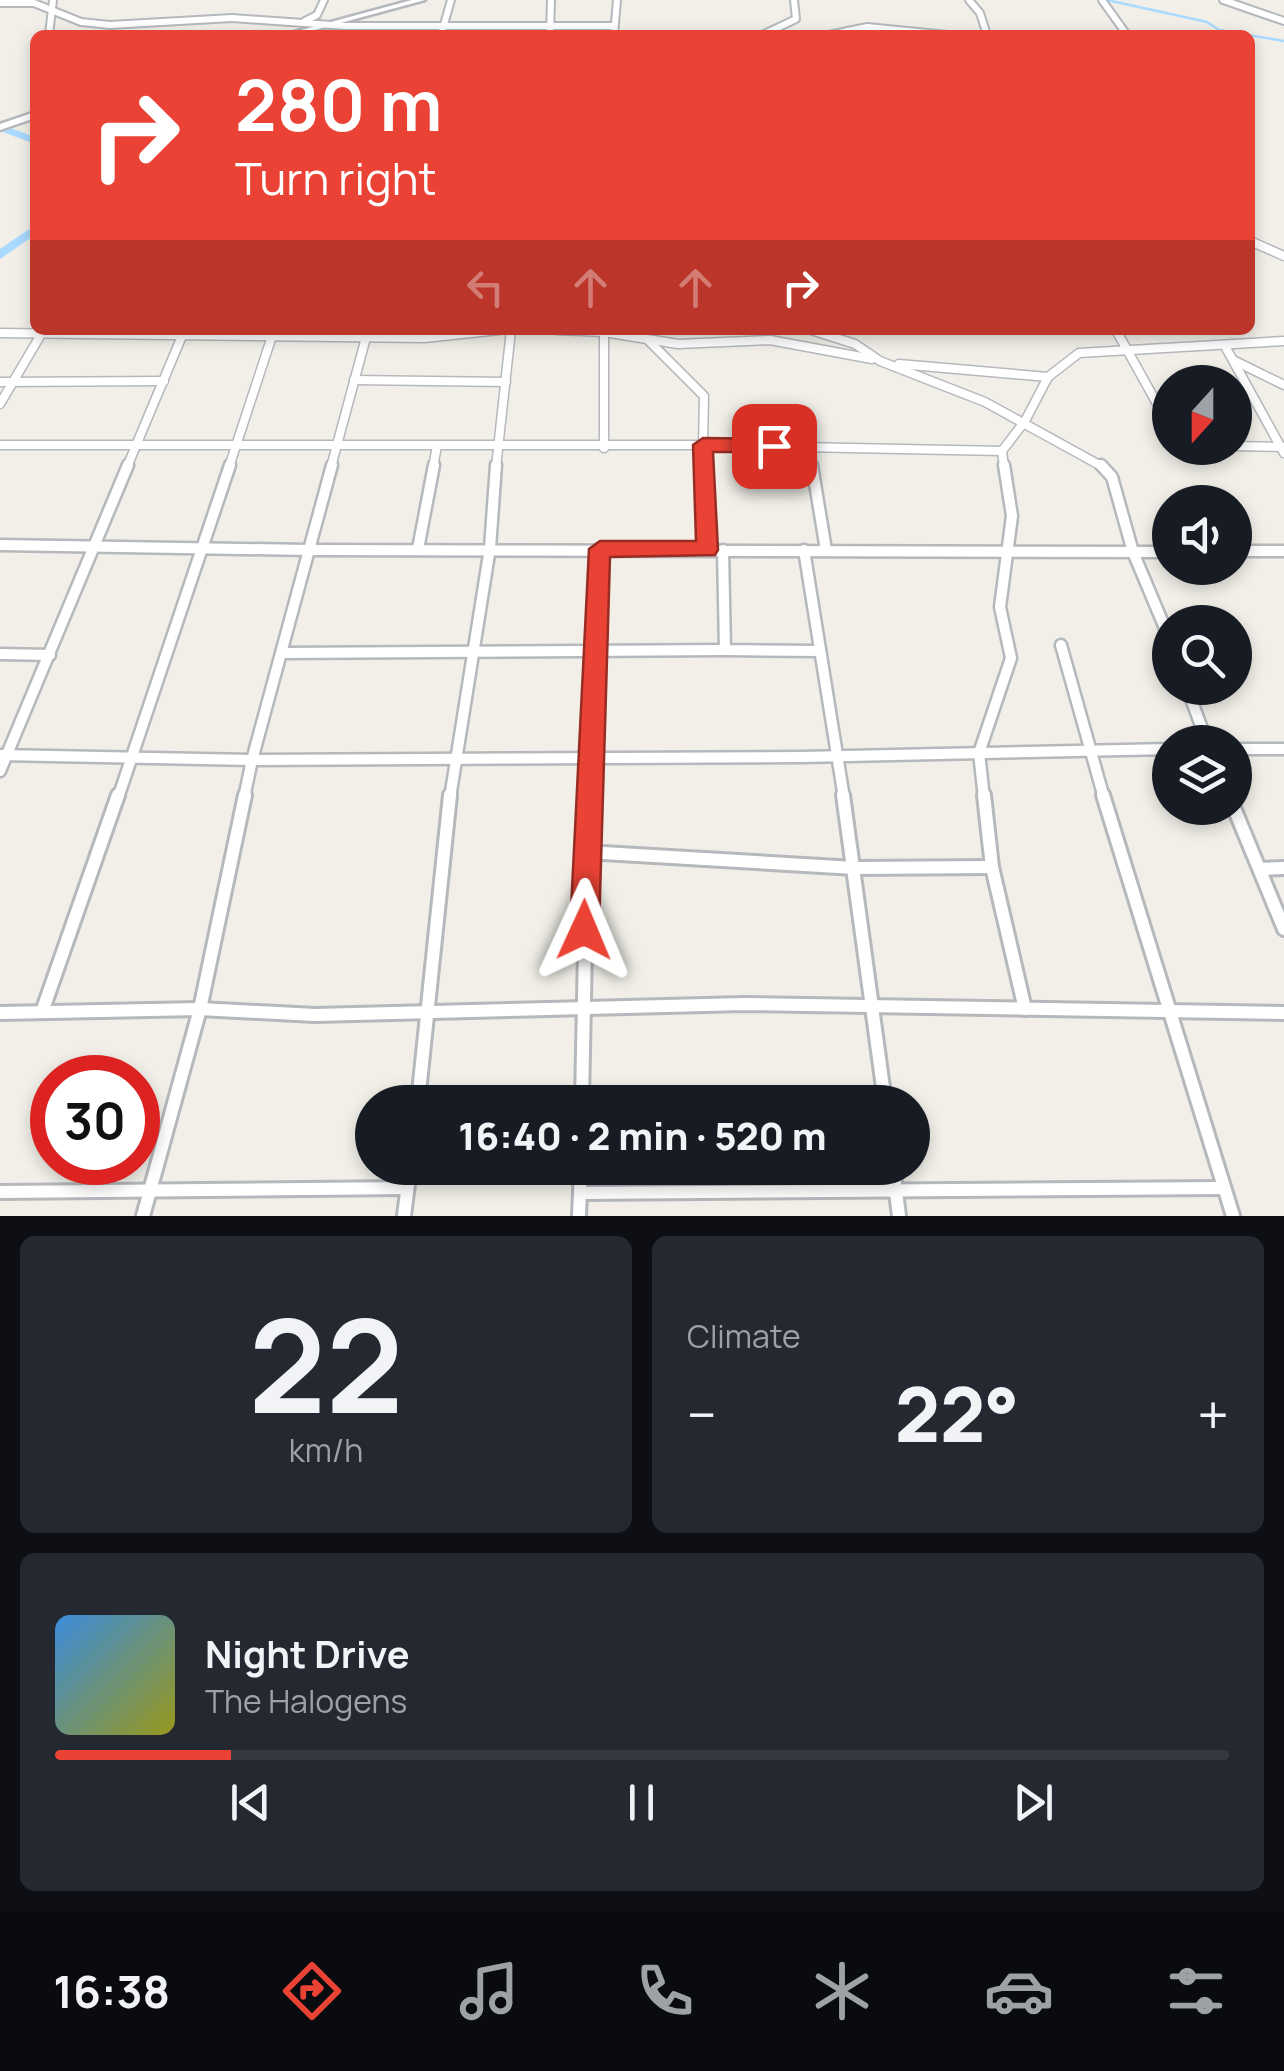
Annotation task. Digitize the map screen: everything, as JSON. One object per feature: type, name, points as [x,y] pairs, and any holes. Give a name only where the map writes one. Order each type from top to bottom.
[{"type":"street","points":[[304,22],[318,15],[324,0]]},
{"type":"street","points":[[308,30],[422,0]]},
{"type":"street","points":[[442,30],[451,0]]},
{"type":"street","points":[[550,30],[551,0]]},
{"type":"street","points":[[614,30],[617,0]]},
{"type":"street","points":[[773,30],[796,19],[794,0]]},
{"type":"street","points":[[969,0],[980,13],[986,30]]},
{"type":"street","points":[[1102,0],[1123,30]]},
{"type":"street","points":[[1223,0],[1284,21]]},
{"type":"street","points":[[0,2],[52,4],[81,22],[150,26],[232,18],[429,30]]},
{"type":"street","points":[[51,30],[52,4]]},
{"type":"street","points":[[150,26],[161,30]]},
{"type":"street","points":[[377,30],[378,26]]},
{"type":"street","points":[[852,30],[897,30]]},
{"type":"street","points":[[0,127],[30,117]]},
{"type":"street","points":[[1255,243],[1284,256]]},
{"type":"street","points":[[0,333],[30,332]]},
{"type":"street","points":[[0,404],[40,335]]},
{"type":"street","points":[[147,335],[205,335]]},
{"type":"street","points":[[42,1012],[133,756],[273,335]]},
{"type":"street","points":[[143,1216],[200,1008],[252,760],[366,335]]},
{"type":"street","points":[[397,335],[463,335]]},
{"type":"street","points":[[420,1085],[454,758],[490,548],[511,335]]},
{"type":"street","points":[[604,335],[604,448]]},
{"type":"street","points":[[622,335],[700,345],[770,340],[961,372],[1048,377]]},
{"type":"street","points":[[827,335],[1026,421],[1099,463],[1112,477],[1133,552],[1155,605]]},
{"type":"street","points":[[1119,335],[1152,395]]},
{"type":"street","points":[[0,771],[3,755],[50,655],[182,336]]},
{"type":"street","points":[[649,341],[704,396],[708,550]]},
{"type":"street","points":[[1025,1009],[992,866],[979,753],[1011,658],[1000,608],[1012,516],[1002,451],[1026,421],[1048,377],[1080,353],[1284,341]]},
{"type":"street","points":[[1226,346],[1283,449]]},
{"type":"street","points":[[1233,360],[1284,385]]},
{"type":"street","points":[[354,380],[506,382]]},
{"type":"street","points":[[0,382],[164,381]]},
{"type":"street","points":[[0,445],[604,448],[703,445],[1002,451]]},
{"type":"street","points":[[418,549],[437,446]]},
{"type":"street","points":[[809,446],[826,550]]},
{"type":"street","points":[[1252,447],[1283,449]]},
{"type":"street","points":[[0,545],[310,550],[1152,552]]},
{"type":"street","points":[[582,1085],[586,852],[600,549]]},
{"type":"street","points":[[724,550],[725,650]]},
{"type":"street","points":[[804,550],[854,868],[883,1085]]},
{"type":"street","points":[[1252,551],[1284,551]]},
{"type":"street","points":[[1061,645],[1089,751],[1232,1216]]},
{"type":"street","points":[[282,653],[820,652]]},
{"type":"street","points":[[0,654],[50,655]]},
{"type":"street","points":[[3,755],[252,760],[592,759],[1152,749]]},
{"type":"street","points":[[1252,749],[1284,750]]},
{"type":"street","points":[[1241,825],[1284,929]]},
{"type":"street","points":[[586,852],[854,868],[992,866]]},
{"type":"street","points":[[1260,869],[1284,868]]},
{"type":"street","points":[[0,1014],[200,1008],[315,1015],[583,1007],[872,1005],[1284,1013]]},
{"type":"street","points":[[404,1216],[407,1185]]},
{"type":"street","points":[[579,1216],[580,1185]]},
{"type":"street","points":[[895,1185],[899,1216]]},
{"type":"street","points":[[0,1192],[407,1188]]},
{"type":"street","points":[[580,1192],[1224,1188]]},
{"type":"waterway","points":[[1107,0],[1207,22],[1219,30]]},
{"type":"waterway","points":[[1255,36],[1284,41]]},
{"type":"waterway","points":[[0,127],[30,139]]},
{"type":"waterway","points":[[0,255],[30,233]]},
{"type":"route","points":[[584,930],[600,549],[708,550],[703,445],[774,446]]}]
